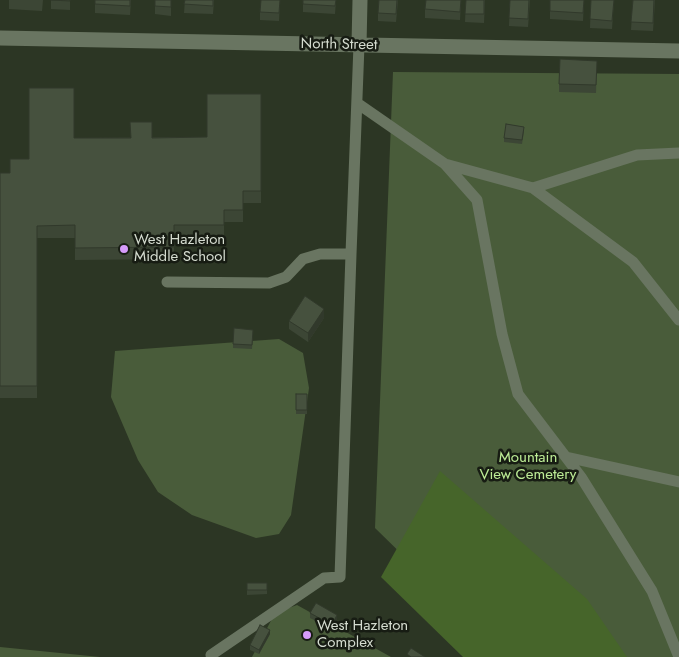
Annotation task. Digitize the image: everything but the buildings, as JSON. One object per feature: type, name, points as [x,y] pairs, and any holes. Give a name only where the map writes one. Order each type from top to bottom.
[{"type":"street","points":[[359,45],[360,0]]},
{"type":"street","name":"North Street","points":[[0,38],[679,51]]},
{"type":"lane","points":[[211,655],[324,578],[340,576],[359,45]]},
{"type":"lane","points":[[357,103],[445,164],[477,200],[502,334],[518,394],[581,477],[652,591],[679,656]]},
{"type":"lane","points":[[532,188],[637,155],[679,153]]},
{"type":"lane","points":[[445,164],[532,188],[633,262],[679,320]]},
{"type":"lane","points":[[167,282],[269,283],[286,277],[303,259],[320,254],[351,254]]},
{"type":"lane","points":[[566,457],[679,482]]},
{"type":"green space","name":"Mountain View Cemetery","points":[[393,72],[679,74],[679,657],[507,657],[375,528]]},
{"type":"green space","points":[[279,339],[303,353],[309,388],[291,515],[279,534],[256,538],[192,515],[158,492],[138,460],[111,397],[115,351]]},
{"type":"green space","points":[[440,471],[587,599],[627,657],[463,657],[381,577]]},
{"type":"green space","name":"West Hazleton Complex","points":[[297,605],[391,657],[252,657],[275,613]]},
{"type":"green space","points":[[0,647],[100,657],[0,657]]},
{"type":"place","name":"West Hazleton Middle School","points":[[124,249]]},
{"type":"place","name":"West Hazleton Complex","points":[[307,635]]}]
